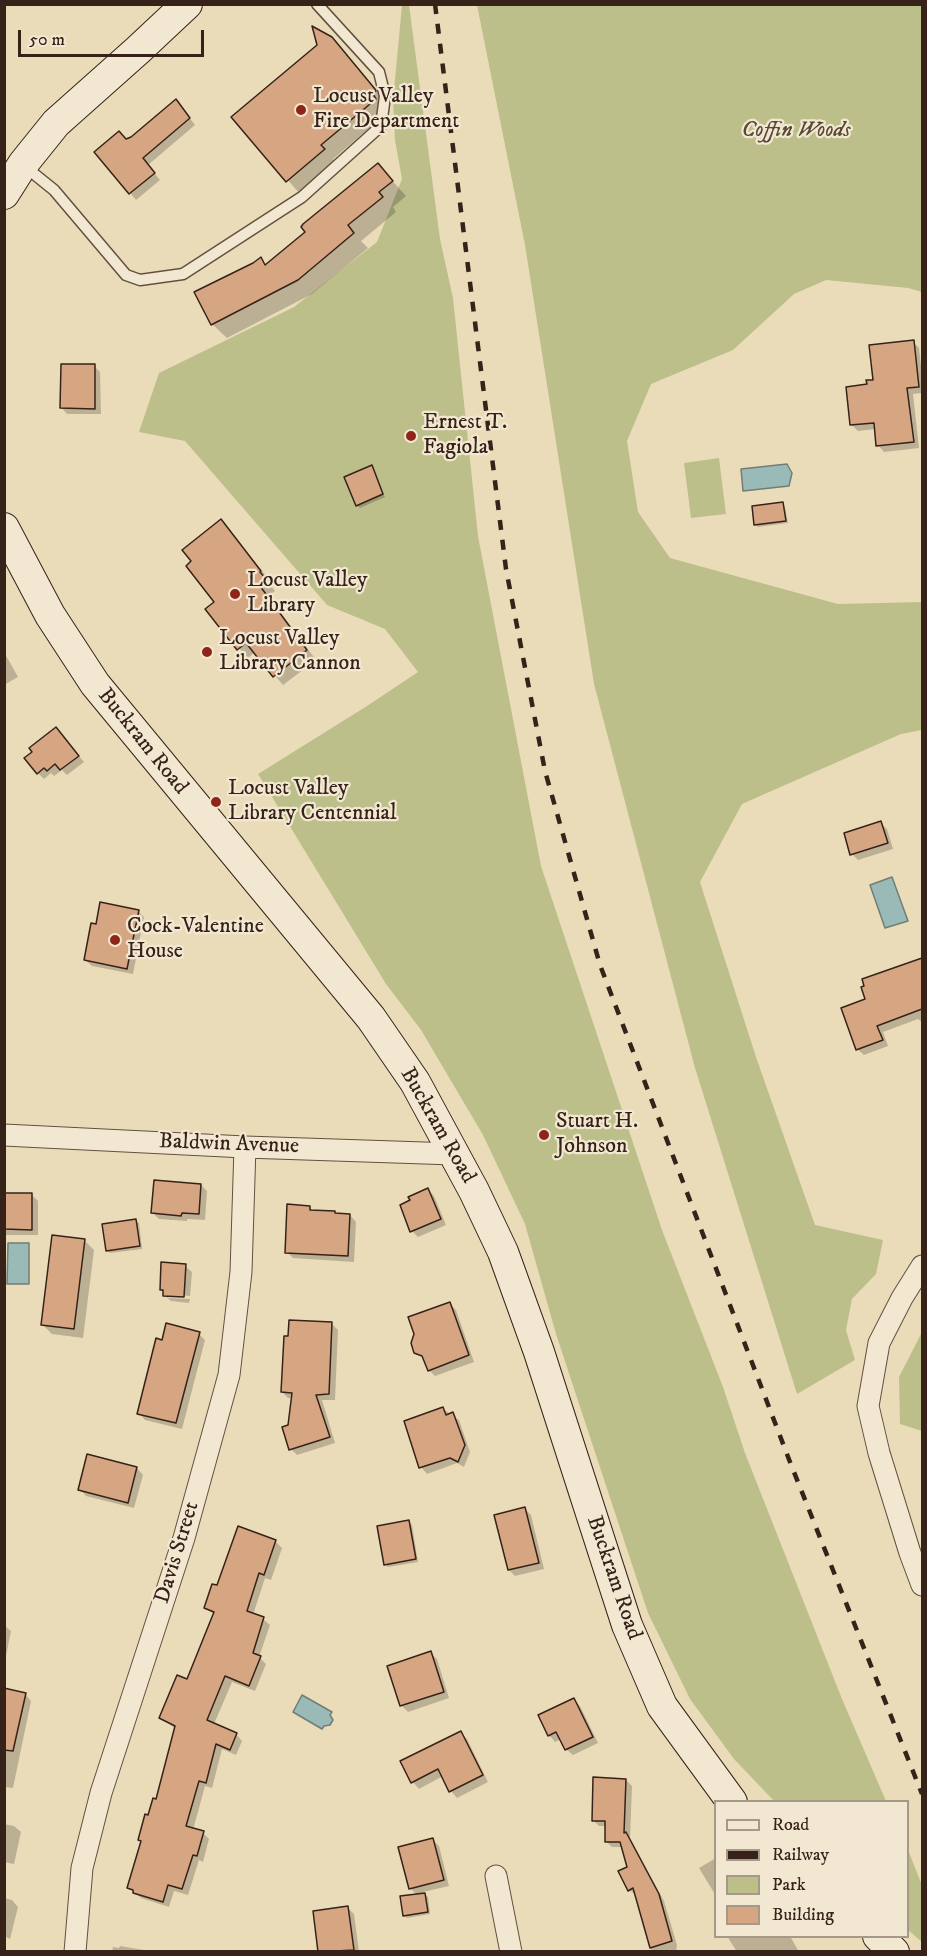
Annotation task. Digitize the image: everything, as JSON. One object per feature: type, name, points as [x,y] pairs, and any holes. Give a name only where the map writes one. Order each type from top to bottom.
[{"type":"main road","points":[[4,194],[23,164],[56,123],[187,4]]},
{"type":"main road","name":"Buckram Road","points":[[5,529],[50,615],[95,684],[371,1018],[415,1082],[503,1252],[539,1352],[627,1625],[662,1706],[731,1800]]},
{"type":"street","name":"Baldwin Avenue","points":[[4,1135],[245,1147],[454,1154]]},
{"type":"street","name":"Davis Street","points":[[75,1952],[82,1868],[101,1793],[184,1538],[229,1375],[241,1272],[245,1147]]},
{"type":"street","points":[[922,1266],[902,1298],[879,1343],[868,1406],[879,1453],[922,1585]]},
{"type":"street","points":[[496,1876],[511,1952]]},
{"type":"lane","points":[[23,164],[54,190],[126,275],[140,280],[183,274],[302,197],[381,126],[385,96],[380,72],[317,4]]},
{"type":"green space","points":[[402,5],[409,5],[440,239],[453,298],[478,536],[541,866],[662,1230],[723,1387],[745,1453],[842,1699],[886,1800],[773,1800],[734,1759],[690,1699],[648,1613],[556,1334],[525,1224],[483,1135],[421,1030],[386,984],[258,774],[418,672],[385,629],[327,605],[185,441],[139,432],[159,373],[294,307],[377,242],[402,179],[395,140],[393,101]]},
{"type":"green space","name":"Coffin Woods","points":[[477,5],[922,5],[922,292],[908,288],[826,280],[794,294],[733,350],[651,384],[627,441],[638,512],[670,558],[838,604],[922,602],[922,730],[901,734],[742,804],[700,882],[756,1057],[815,1225],[883,1240],[876,1274],[852,1299],[846,1330],[855,1360],[797,1394],[695,1068],[594,684],[525,245]]},
{"type":"green space","points":[[719,458],[726,514],[691,518],[684,463]]},
{"type":"green space","points":[[922,1332],[922,1431],[900,1424],[899,1377]]},
{"type":"green space","points":[[909,1852],[922,1885],[922,1942],[909,1931]]},
{"type":"water","points":[[787,464],[792,473],[789,486],[743,491],[741,469]]},
{"type":"water","points":[[892,877],[908,921],[885,928],[870,885]]},
{"type":"water","points":[[8,1243],[29,1243],[29,1284],[7,1284]]},
{"type":"water","points":[[302,1695],[332,1712],[330,1715],[333,1720],[330,1725],[322,1729],[293,1712]]},
{"type":"building","name":"Locust Valley Fire Department","points":[[312,26],[332,37],[375,89],[373,94],[376,99],[321,145],[325,149],[286,182],[231,117],[317,45]]},
{"type":"building","points":[[176,99],[190,118],[143,158],[155,173],[129,194],[94,152],[119,131],[126,139],[131,137]]},
{"type":"building","points":[[378,163],[393,181],[379,192],[383,197],[348,225],[354,233],[298,280],[211,325],[194,292],[261,257],[265,265],[305,232],[301,227],[303,224]]},
{"type":"building","points":[[914,340],[919,387],[907,388],[914,442],[876,446],[874,423],[850,425],[846,387],[867,384],[866,380],[873,380],[869,345]]},
{"type":"building","points":[[61,364],[95,364],[95,409],[60,408]]},
{"type":"building","points":[[372,465],[383,494],[356,506],[344,477]]},
{"type":"building","points":[[783,502],[786,521],[754,525],[752,506]]},
{"type":"building","name":"Locust Valley Library","points":[[221,519],[267,580],[260,586],[307,650],[273,677],[246,643],[237,650],[205,609],[214,602],[186,566],[191,561],[182,550]]},
{"type":"building","points":[[56,727],[79,756],[60,770],[55,764],[47,771],[44,768],[37,774],[24,758],[32,752],[29,748]]},
{"type":"building","points":[[881,821],[888,843],[850,855],[844,833]]},
{"type":"building","name":"Cock-Valentine House","points":[[100,902],[139,910],[127,969],[84,960],[91,923],[96,924]]},
{"type":"building","points":[[922,958],[922,1009],[877,1026],[883,1040],[856,1050],[841,1008],[865,999],[861,987],[864,986],[862,979]]},
{"type":"building","points":[[154,1180],[201,1184],[199,1214],[182,1213],[181,1216],[151,1213]]},
{"type":"building","points":[[428,1188],[441,1219],[410,1232],[400,1205],[410,1200],[408,1197]]},
{"type":"building","points":[[4,1193],[32,1193],[32,1230],[4,1229]]},
{"type":"building","points":[[287,1204],[310,1206],[310,1210],[350,1214],[348,1256],[285,1253]]},
{"type":"building","points":[[136,1219],[140,1246],[106,1251],[102,1224]]},
{"type":"building","points":[[52,1235],[85,1239],[74,1329],[41,1325]]},
{"type":"building","points":[[161,1262],[186,1264],[184,1297],[163,1296],[163,1290],[160,1290]]},
{"type":"building","points":[[450,1302],[469,1355],[428,1371],[422,1356],[414,1353],[411,1343],[414,1334],[408,1317]]},
{"type":"building","points":[[289,1320],[332,1322],[329,1394],[316,1395],[330,1437],[289,1450],[282,1427],[288,1425],[292,1393],[281,1392],[284,1336],[288,1336]]},
{"type":"building","points":[[166,1323],[200,1332],[176,1423],[137,1414],[156,1338],[162,1340]]},
{"type":"building","points":[[443,1407],[446,1415],[453,1412],[465,1445],[458,1462],[450,1458],[419,1468],[404,1421]]},
{"type":"building","points":[[87,1454],[137,1467],[128,1503],[78,1490]]},
{"type":"building","points":[[525,1507],[539,1563],[508,1570],[494,1515]]},
{"type":"building","points":[[409,1520],[416,1559],[384,1565],[377,1526]]},
{"type":"building","points":[[238,1526],[276,1540],[264,1575],[259,1573],[247,1611],[264,1617],[253,1653],[261,1656],[249,1686],[225,1676],[207,1720],[237,1733],[230,1750],[216,1744],[206,1783],[199,1781],[186,1826],[204,1831],[197,1856],[193,1855],[182,1889],[168,1885],[163,1902],[133,1893],[133,1890],[127,1888],[141,1841],[138,1840],[145,1814],[148,1815],[153,1798],[156,1799],[175,1726],[159,1718],[177,1675],[187,1679],[214,1612],[204,1608],[212,1584],[217,1585]]},
{"type":"building","points":[[431,1651],[444,1692],[400,1706],[387,1666]]},
{"type":"building","points":[[4,1688],[26,1693],[13,1751],[4,1750]]},
{"type":"building","points":[[574,1698],[593,1737],[565,1750],[556,1732],[548,1736],[538,1715]]},
{"type":"building","points":[[461,1731],[483,1775],[449,1792],[438,1769],[411,1783],[400,1761]]},
{"type":"building","points":[[593,1777],[626,1779],[624,1833],[626,1832],[659,1894],[672,1941],[650,1948],[633,1888],[628,1891],[618,1871],[627,1867],[620,1842],[605,1842],[605,1821],[592,1821]]},
{"type":"building","points":[[433,1838],[444,1880],[409,1889],[398,1847]]},
{"type":"building","points":[[425,1893],[428,1912],[403,1916],[400,1896]]},
{"type":"building","points":[[348,1906],[354,1950],[318,1952],[313,1911]]},
{"type":"railway","points":[[435,4],[506,569],[545,771],[600,965],[790,1462],[922,1794]]},
{"type":"place","name":"Locust Valley Fire Department","points":[[301,110]]},
{"type":"place","name":"Ernest T. Fagiola","points":[[411,436]]},
{"type":"place","name":"Locust Valley Library","points":[[235,594]]},
{"type":"place","name":"Locust Valley Library Cannon","points":[[207,652]]},
{"type":"place","name":"Locust Valley Library Centennial","points":[[216,802]]},
{"type":"place","name":"Cock-Valentine House","points":[[115,940]]},
{"type":"place","name":"Stuart H. Johnson","points":[[544,1135]]}]
